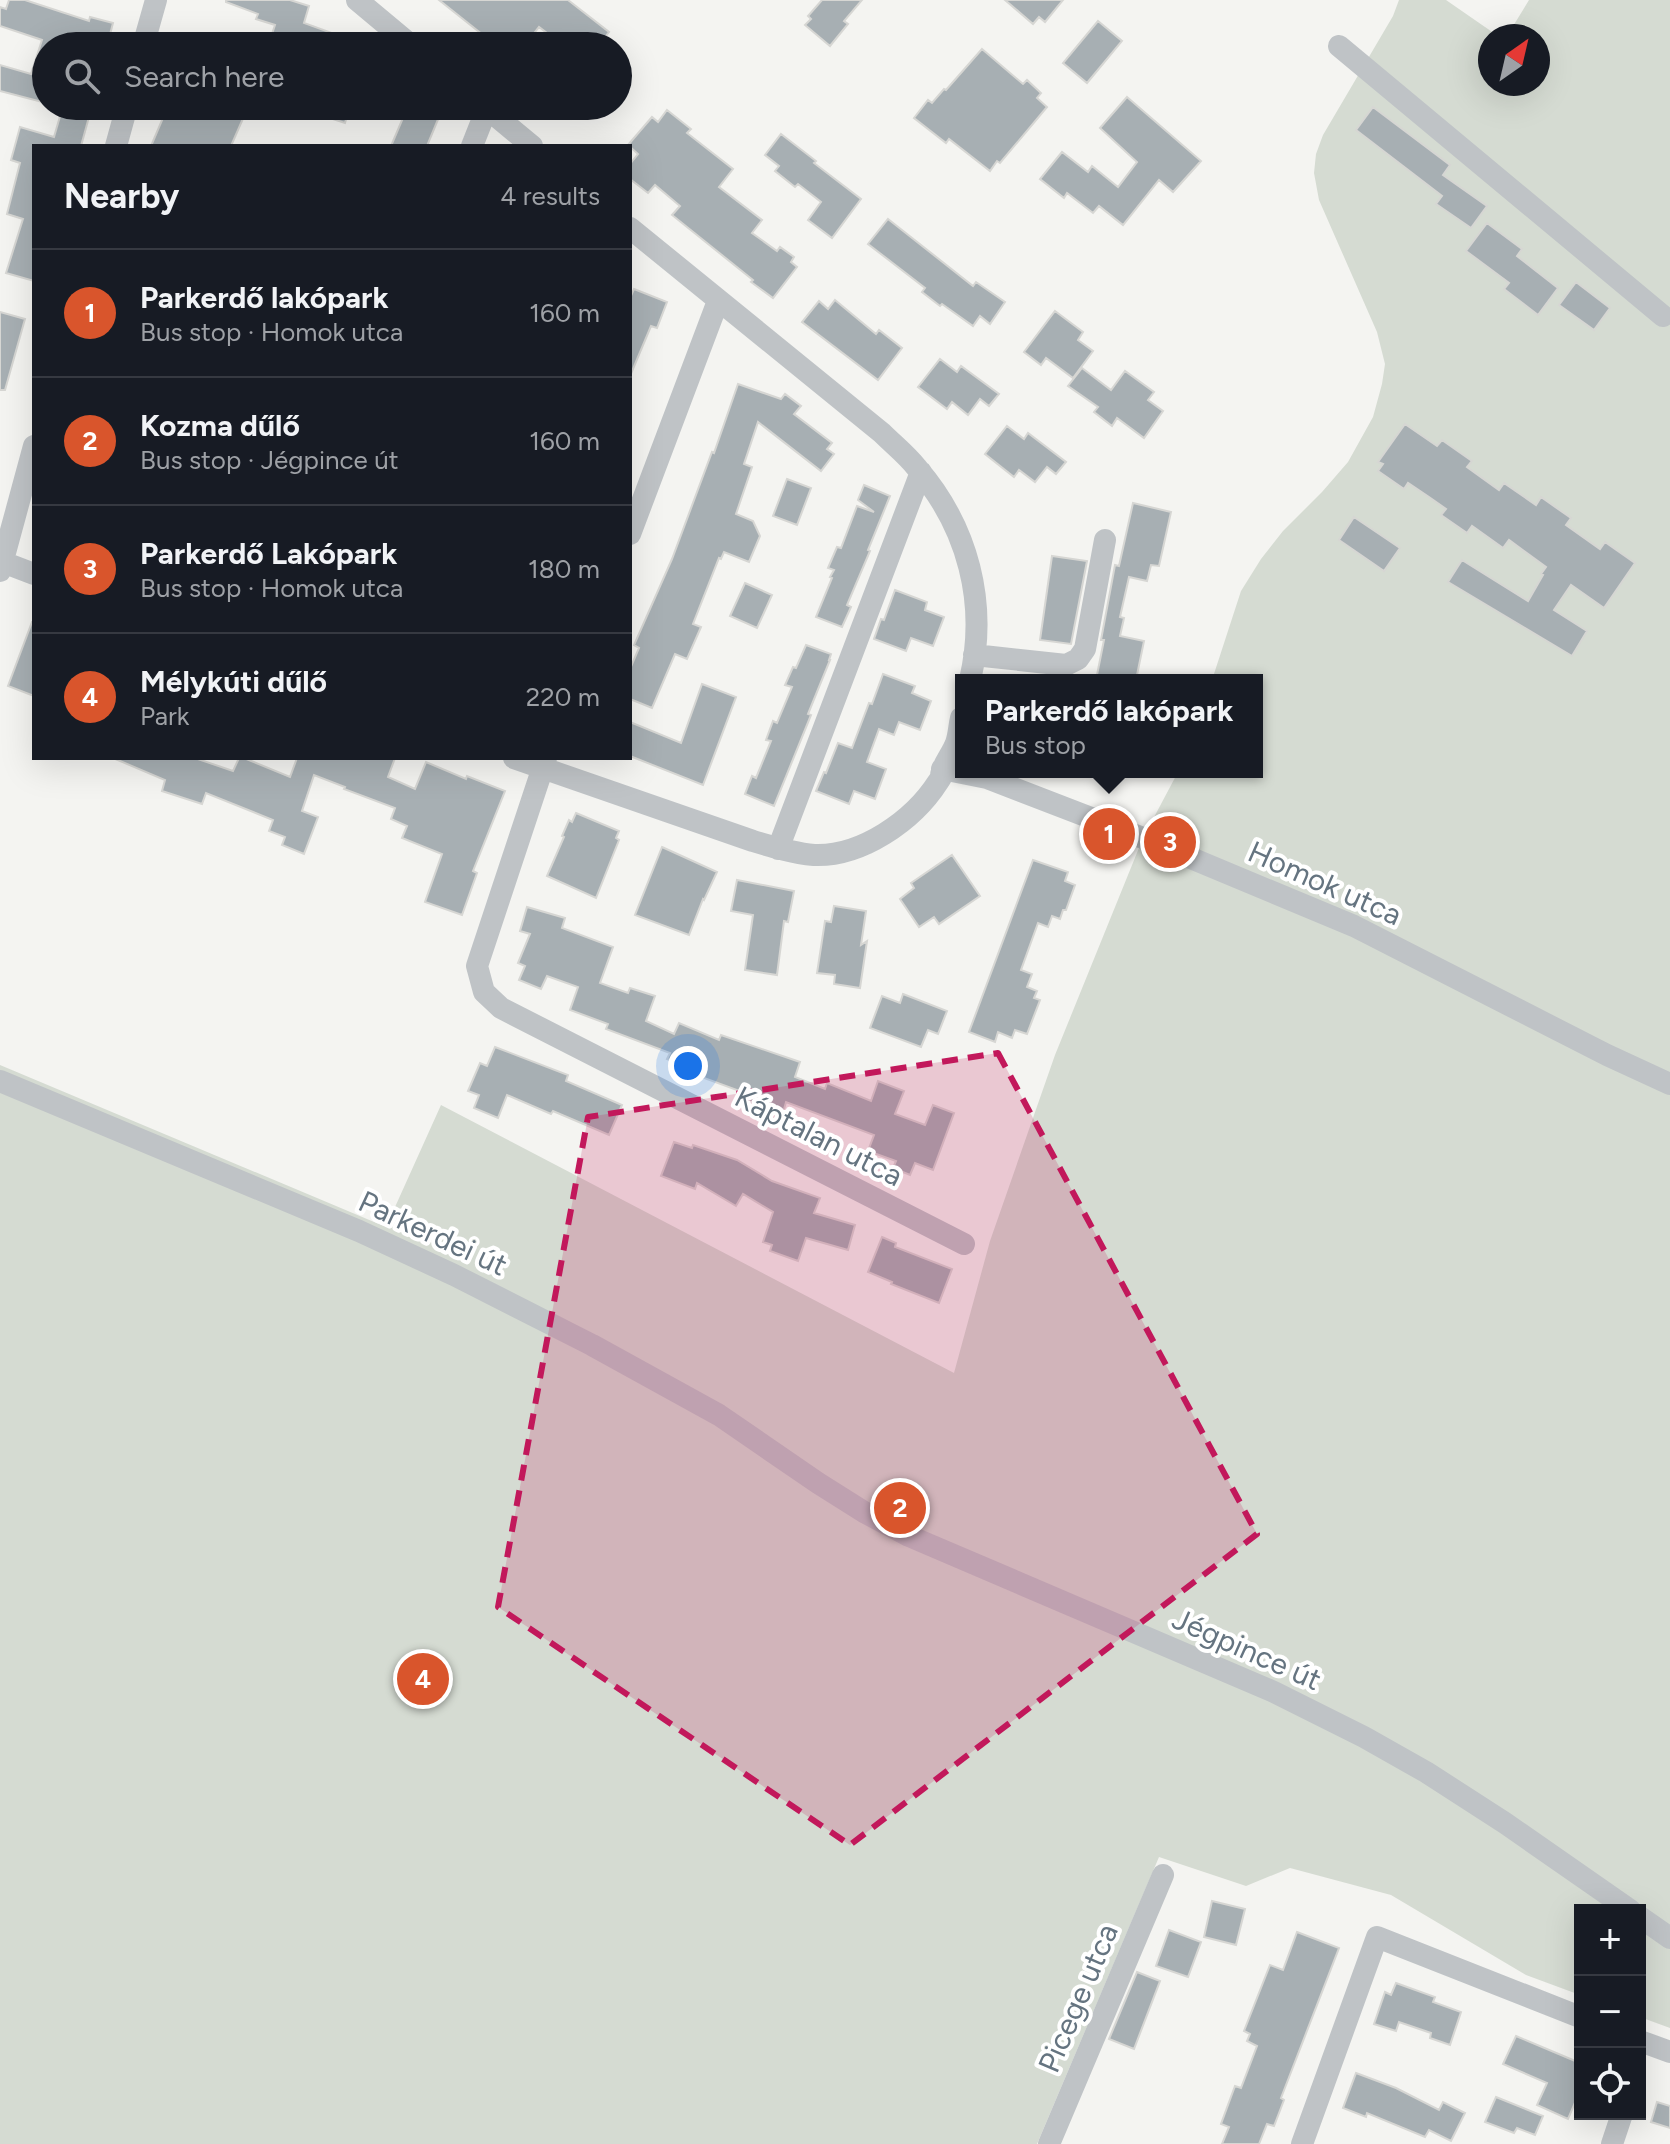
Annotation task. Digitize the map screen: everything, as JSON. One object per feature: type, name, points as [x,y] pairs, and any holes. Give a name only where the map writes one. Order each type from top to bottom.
[{"type":"street","points":[[147,32],[156,0]]},
{"type":"street","points":[[357,0],[395,32]]},
{"type":"street","points":[[1339,46],[1663,316]]},
{"type":"street","points":[[117,144],[123,120]]},
{"type":"street","points":[[473,144],[481,120]]},
{"type":"street","points":[[501,120],[530,144]]},
{"type":"street","points":[[632,230],[882,433],[938,494],[957,527],[975,593],[977,635],[971,674]]},
{"type":"street","points":[[632,529],[718,301]]},
{"type":"street","points":[[32,453],[1,565],[32,573]]},
{"type":"street","points":[[778,849],[921,472]]},
{"type":"street","points":[[974,655],[1066,665],[1078,659],[1085,649],[1105,540]]},
{"type":"street","points":[[544,763],[778,849],[817,855],[849,850],[897,826],[928,796],[941,778],[942,769],[955,746]]},
{"type":"street","name":"Káptalan utca","points":[[544,763],[477,966],[484,992],[501,1008],[964,1244]]},
{"type":"street","name":"Homok utca","points":[[942,769],[955,772]]},
{"type":"street","name":"Homok utca","points":[[987,778],[1143,838],[1354,926],[1670,1084]]},
{"type":"street","name":"Parkerdei út","points":[[0,1081],[359,1231],[454,1275],[592,1345],[719,1415],[818,1483]]},
{"type":"street","name":"Jégpince út","points":[[818,1483],[909,1536],[1274,1692],[1364,1737],[1426,1772],[1621,1904]]},
{"type":"street","name":"Picege utca","points":[[1049,2144],[1163,1875]]},
{"type":"street","points":[[1646,1921],[1670,1938]]},
{"type":"street","points":[[1302,2144],[1377,1937],[1574,2015]]},
{"type":"street","points":[[1646,2049],[1670,2052]]},
{"type":"street","points":[[1612,2144],[1620,2120]]},
{"type":"highlighted area","points":[[998,1053],[1257,1534],[850,1845],[498,1607],[588,1117]]},
{"type":"shaded area","points":[[1399,0],[1446,0],[1481,24],[1478,24],[1478,96],[1550,96],[1550,24],[1514,24],[1529,0],[1670,0],[1670,2028],[1646,2019],[1646,1904],[1574,1904],[1574,1993],[1526,1975],[1391,1895],[1290,1868],[1246,1886],[1159,1857],[1037,2144],[0,2144],[0,1065],[386,1227],[441,1105],[954,1373],[990,1241],[1055,1055],[1143,838],[1175,778],[1263,778],[1263,674],[1214,674],[1241,591],[1283,531],[1348,462],[1373,417],[1385,364],[1377,332],[1319,200],[1314,173],[1316,154],[1323,135],[1393,16]]},
{"type":"building","points":[[9,0],[25,0],[89,21],[90,17],[113,23],[111,32],[32,32],[32,37],[0,26],[0,7],[6,9]]},
{"type":"building","points":[[290,0],[309,6],[304,23],[329,32],[273,32],[275,25],[256,19],[258,14],[226,2]]},
{"type":"building","points":[[439,0],[568,0],[609,32],[546,32],[539,27],[535,32],[479,32]]},
{"type":"building","points":[[822,0],[862,0],[844,21],[848,24],[830,46],[805,25],[811,19],[808,16]]},
{"type":"building","points":[[1005,0],[1063,0],[1045,22],[1039,17],[1033,24]]},
{"type":"building","points":[[1098,21],[1122,41],[1087,83],[1063,63]]},
{"type":"building","points":[[982,49],[1023,84],[1027,80],[1041,93],[1037,98],[1047,107],[990,171],[949,139],[946,143],[914,118],[928,100],[932,103],[946,90]]},
{"type":"building","points":[[0,65],[31,74],[32,71],[32,99],[0,91]]},
{"type":"building","points":[[1127,97],[1201,161],[1173,192],[1159,180],[1123,225],[1099,206],[1093,213],[1067,193],[1064,198],[1040,179],[1062,152],[1088,172],[1092,166],[1118,187],[1137,162],[1100,128]]},
{"type":"building","points":[[1373,107],[1450,165],[1443,175],[1487,206],[1471,228],[1436,204],[1442,196],[1356,130]]},
{"type":"building","points":[[667,110],[691,129],[687,133],[733,169],[719,187],[762,220],[752,233],[777,251],[780,247],[794,257],[791,262],[797,267],[773,298],[672,215],[680,206],[655,185],[648,193],[632,181],[632,162],[638,154],[629,144],[652,117],[658,122]]},
{"type":"building","points":[[59,120],[88,120],[82,144],[32,144],[32,280],[6,273],[23,219],[7,214],[20,163],[11,160],[20,127],[54,137]]},
{"type":"building","points":[[162,120],[242,120],[232,144],[152,144]]},
{"type":"building","points":[[402,120],[438,120],[428,144],[392,144]]},
{"type":"building","points":[[781,134],[861,199],[832,238],[808,220],[821,202],[775,171],[779,166],[765,155]]},
{"type":"building","points":[[888,219],[973,286],[976,282],[1005,302],[990,324],[980,316],[973,326],[942,304],[940,306],[922,292],[925,288],[868,244]]},
{"type":"building","points":[[1487,223],[1522,249],[1517,256],[1558,288],[1538,315],[1504,289],[1509,283],[1466,251]]},
{"type":"building","points":[[1576,282],[1610,308],[1594,330],[1559,305]]},
{"type":"building","points":[[634,289],[667,302],[657,328],[651,326],[632,371]]},
{"type":"building","points":[[835,300],[876,334],[879,330],[902,348],[878,380],[802,322],[819,301],[828,309]]},
{"type":"building","points":[[1055,311],[1083,332],[1078,340],[1093,351],[1073,378],[1046,358],[1041,365],[1024,352]]},
{"type":"building","points":[[0,312],[25,319],[5,390],[0,390]]},
{"type":"building","points":[[940,359],[957,372],[961,366],[999,394],[989,406],[980,399],[968,415],[952,402],[947,409],[918,387]]},
{"type":"building","points":[[1082,368],[1111,390],[1125,371],[1154,392],[1148,400],[1163,411],[1144,438],[1117,418],[1112,426],[1094,412],[1098,407],[1068,386]]},
{"type":"building","points":[[738,384],[781,399],[785,394],[801,406],[794,414],[832,443],[827,449],[834,454],[821,471],[758,422],[744,464],[752,467],[736,514],[753,521],[760,536],[749,562],[724,552],[719,558],[693,624],[701,627],[687,659],[675,654],[652,708],[632,700],[632,664],[639,648],[634,645],[714,453]]},
{"type":"building","points":[[1405,424],[1437,446],[1442,440],[1472,461],[1467,467],[1499,490],[1504,483],[1536,505],[1541,497],[1571,518],[1566,525],[1600,549],[1605,542],[1635,563],[1604,608],[1571,585],[1554,610],[1587,631],[1572,656],[1448,582],[1462,560],[1528,601],[1546,567],[1509,540],[1503,548],[1472,526],[1467,533],[1441,515],[1446,509],[1429,497],[1408,483],[1404,489],[1378,471],[1383,464],[1378,462]]},
{"type":"building","points":[[1007,426],[1024,439],[1028,433],[1066,462],[1056,474],[1047,467],[1035,482],[1019,470],[1014,477],[985,454]]},
{"type":"building","points":[[787,479],[811,488],[797,525],[773,516]]},
{"type":"building","points":[[864,485],[890,496],[847,605],[851,607],[842,627],[816,617],[834,570],[828,568],[837,547],[841,548],[857,506],[874,512],[858,500]]},
{"type":"building","points":[[1133,503],[1171,512],[1159,566],[1151,565],[1147,581],[1129,577],[1120,617],[1124,618],[1120,636],[1144,641],[1137,674],[1097,674],[1115,565],[1119,566]]},
{"type":"building","points":[[1354,517],[1400,548],[1384,571],[1339,540]]},
{"type":"building","points":[[1052,556],[1087,561],[1071,644],[1040,640]]},
{"type":"building","points":[[745,583],[772,595],[757,628],[730,616]]},
{"type":"building","points":[[895,590],[927,602],[925,610],[944,617],[933,646],[911,638],[906,651],[874,639]]},
{"type":"building","points":[[32,622],[32,695],[8,686]]},
{"type":"building","points":[[806,645],[831,654],[830,660],[774,806],[745,794],[752,776],[756,778],[771,741],[766,740],[773,721],[777,723],[792,687],[785,685]]},
{"type":"building","points":[[883,674],[915,686],[912,693],[931,701],[920,730],[899,722],[894,735],[879,729],[867,762],[886,769],[875,799],[854,791],[849,804],[816,791],[838,743],[852,748]]},
{"type":"building","points":[[702,684],[736,697],[703,785],[632,757],[632,723],[681,743]]},
{"type":"building","points":[[118,760],[201,760],[233,771],[238,760],[249,760],[290,777],[296,760],[394,760],[388,777],[415,789],[426,762],[505,791],[473,871],[477,873],[462,915],[425,902],[442,854],[402,838],[407,826],[391,819],[395,808],[314,775],[302,811],[318,817],[304,854],[282,845],[285,837],[269,831],[273,820],[206,793],[202,804],[162,791],[165,780]]},
{"type":"building","points":[[576,813],[619,831],[616,838],[619,840],[596,898],[547,876],[569,820],[572,822]]},
{"type":"building","points":[[662,847],[717,872],[689,935],[635,915]]},
{"type":"building","points":[[952,855],[980,896],[939,924],[934,917],[919,927],[900,899],[914,888],[911,883]]},
{"type":"building","points":[[1033,860],[1068,872],[1065,881],[1075,885],[1060,919],[1052,916],[1048,927],[1038,923],[1021,970],[1032,974],[1027,987],[1037,991],[1034,998],[1040,1000],[1027,1034],[1015,1030],[1012,1038],[998,1032],[995,1042],[969,1032]]},
{"type":"building","points":[[737,880],[794,891],[788,922],[784,921],[777,975],[745,970],[753,915],[731,911]]},
{"type":"building","points":[[834,906],[866,911],[861,945],[867,941],[860,988],[834,984],[835,975],[817,973],[825,921],[831,922]]},
{"type":"building","points":[[527,907],[565,918],[562,928],[613,947],[600,983],[628,993],[630,988],[655,996],[646,1021],[674,1034],[679,1023],[719,1040],[721,1035],[800,1062],[795,1077],[825,1089],[827,1083],[871,1101],[878,1081],[904,1091],[895,1114],[925,1125],[933,1105],[954,1113],[933,1170],[915,1163],[910,1175],[893,1168],[896,1161],[868,1151],[874,1135],[786,1102],[783,1113],[746,1100],[748,1094],[704,1078],[705,1075],[667,1059],[670,1053],[606,1029],[608,1024],[570,1010],[578,987],[547,976],[541,989],[519,980],[525,966],[518,963],[530,934],[520,931]]},
{"type":"building","points":[[903,994],[947,1011],[938,1034],[928,1030],[921,1047],[870,1028],[882,996],[900,1003]]},
{"type":"building","points":[[495,1047],[568,1075],[566,1081],[622,1105],[609,1135],[507,1095],[498,1118],[474,1108],[479,1095],[468,1091],[480,1063],[487,1066]]},
{"type":"building","points":[[674,1142],[737,1160],[772,1181],[820,1198],[814,1213],[855,1225],[848,1250],[806,1238],[798,1261],[770,1251],[772,1245],[763,1242],[773,1212],[743,1194],[736,1206],[697,1183],[695,1189],[661,1176]]},
{"type":"building","points":[[882,1237],[896,1243],[895,1247],[952,1269],[939,1303],[868,1272]]},
{"type":"building","points":[[1212,1901],[1245,1909],[1236,1945],[1204,1937]]},
{"type":"building","points":[[1169,1930],[1201,1942],[1188,1977],[1156,1966]]},
{"type":"building","points":[[1297,1932],[1339,1948],[1281,2098],[1284,2100],[1274,2126],[1267,2124],[1259,2144],[1222,2144],[1229,2127],[1221,2124],[1235,2086],[1241,2088],[1257,2046],[1247,2041],[1250,2034],[1244,2031],[1270,1965],[1283,1970]]},
{"type":"building","points":[[1137,1972],[1160,1981],[1134,2049],[1109,2039]]},
{"type":"building","points":[[1396,1983],[1435,1997],[1433,2002],[1461,2012],[1450,2045],[1430,2038],[1431,2033],[1399,2022],[1396,2031],[1374,2024],[1385,1992],[1391,1995]]},
{"type":"building","points":[[1516,2036],[1574,2060],[1574,2105],[1568,2119],[1537,2105],[1547,2083],[1503,2064]]},
{"type":"building","points":[[1356,2073],[1396,2088],[1439,2110],[1443,2102],[1465,2113],[1451,2141],[1429,2130],[1425,2137],[1367,2113],[1366,2117],[1343,2108]]},
{"type":"building","points":[[1496,2097],[1543,2116],[1535,2135],[1517,2128],[1514,2133],[1485,2122]]},
{"type":"building","points":[[1657,2102],[1670,2106],[1670,2128],[1651,2122]]},
{"type":"place","name":"Parkerdő lakópark","points":[[1109,834]]},
{"type":"place","name":"Parkerdő Lakópark","points":[[1170,842]]},
{"type":"place","name":"Kozma dűlő","points":[[900,1508]]},
{"type":"place","name":"Mélykúti dűlő","points":[[423,1679]]}]
